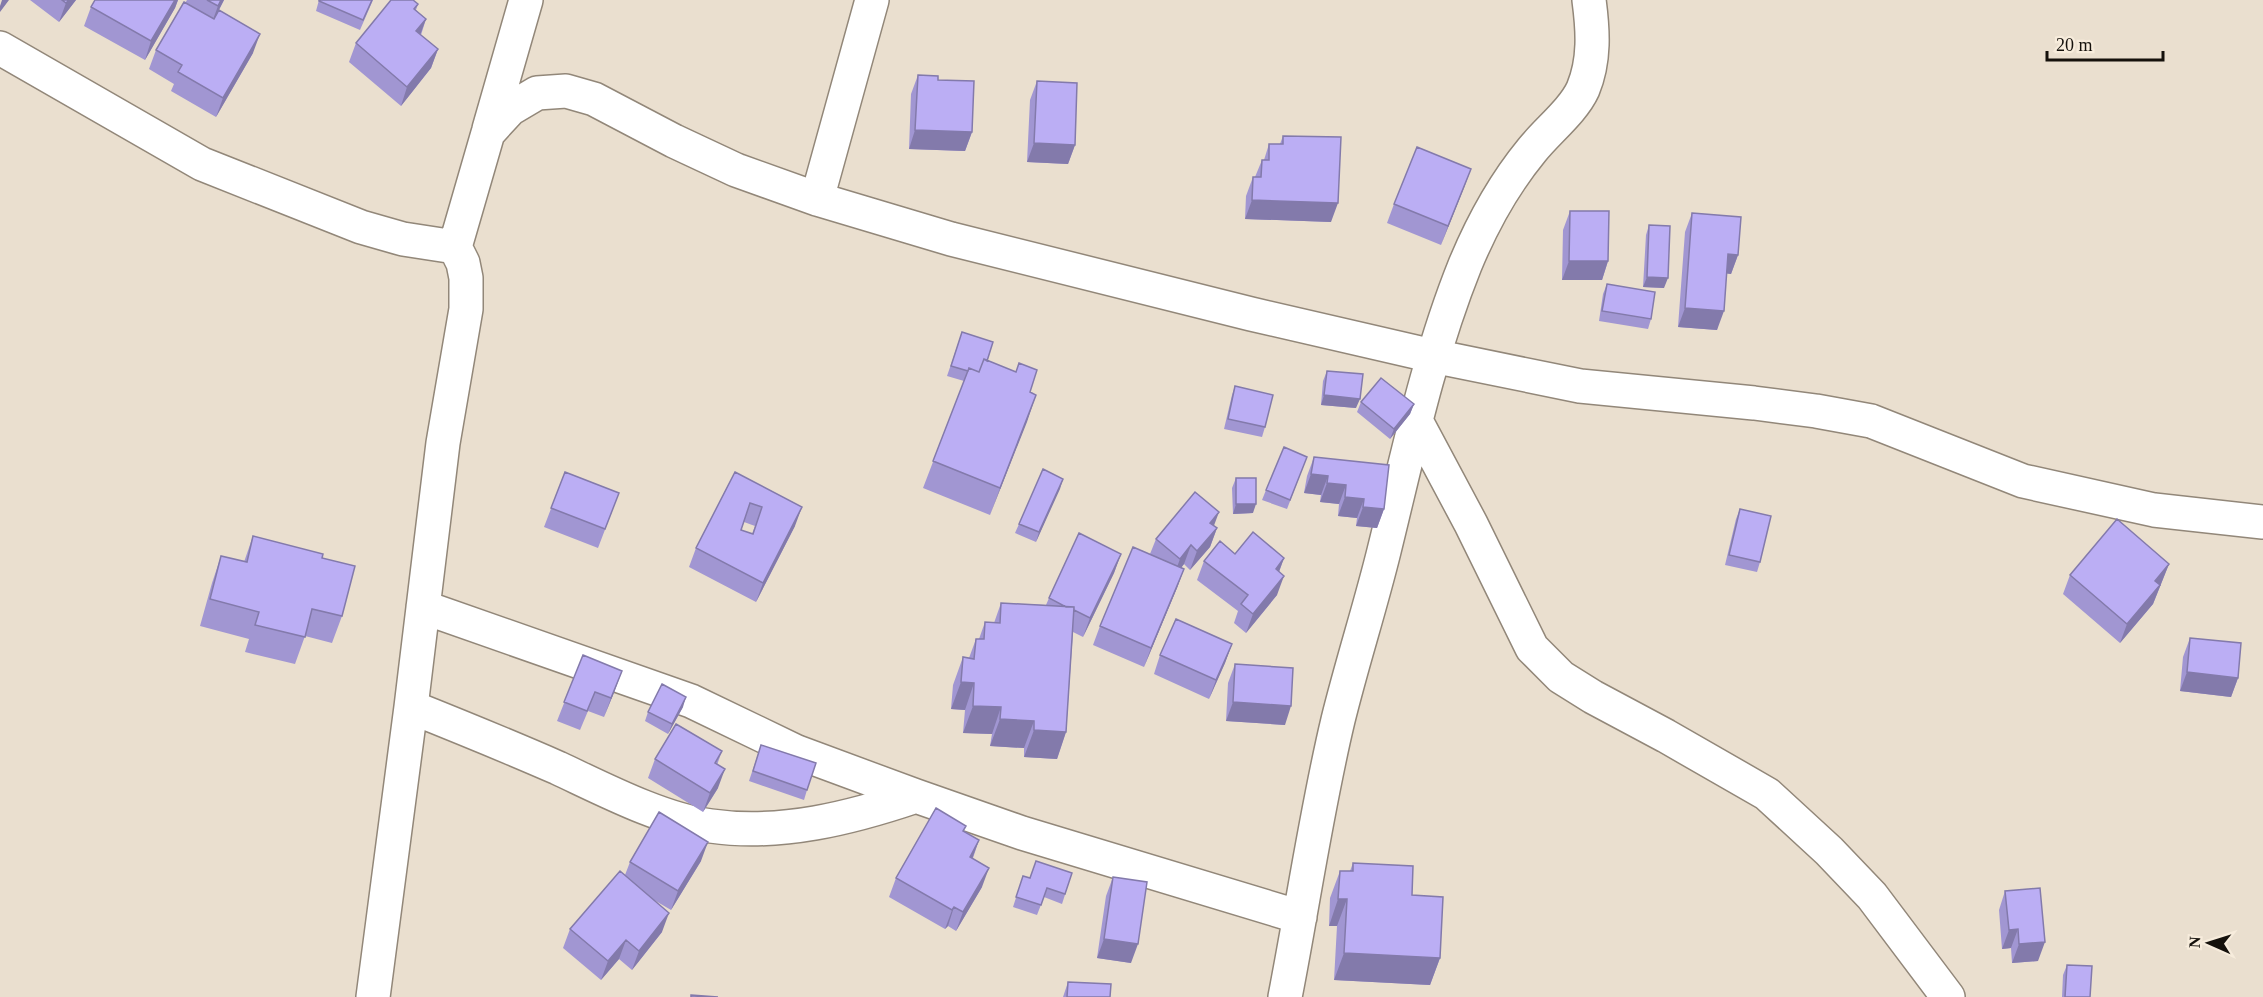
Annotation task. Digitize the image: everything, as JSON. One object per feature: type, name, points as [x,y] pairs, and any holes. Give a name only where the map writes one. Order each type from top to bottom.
[{"type":"street","points":[[373,997],[448,411],[466,309],[466,278],[463,263],[455,248],[526,0]]},
{"type":"street","points":[[817,199],[872,0]]},
{"type":"street","points":[[1285,997],[1316,822],[1338,720],[1384,552],[1415,419],[1433,356],[1466,264],[1493,207],[1531,151],[1582,91],[1592,60],[1589,0]]},
{"type":"street","points":[[0,48],[202,164],[361,227],[402,239],[455,248]]},
{"type":"street","points":[[488,133],[510,109],[537,93],[566,91],[594,99],[736,170],[817,199],[984,248],[1251,314],[1433,356],[1580,386],[1754,403],[1870,421],[2023,482],[2154,510],[2263,522]]},
{"type":"street","points":[[1415,419],[1471,524],[1532,648],[1561,677],[1593,698],[1666,735],[1767,794],[1829,851],[1872,896],[1948,997]]},
{"type":"street","points":[[423,607],[691,701],[797,752],[916,796],[1022,833],[1300,917]]},
{"type":"street","points":[[411,707],[665,814],[710,826],[760,829],[814,823],[867,813],[916,796]]},
{"type":"building","points":[[95,0],[175,0],[151,41],[91,7]]},
{"type":"building","points":[[207,0],[221,0],[218,6]]},
{"type":"building","points":[[319,0],[372,0],[363,20]]},
{"type":"building","points":[[391,0],[413,0],[418,4],[414,9],[426,19],[416,31],[438,49],[407,87],[356,43]]},
{"type":"building","points":[[184,2],[214,19],[219,10],[260,34],[223,98],[178,72],[182,65],[156,50]]},
{"type":"building","points":[[918,75],[938,76],[938,80],[974,81],[972,132],[915,130]]},
{"type":"building","points":[[1037,81],[1077,83],[1075,145],[1034,143]]},
{"type":"building","points":[[1283,136],[1341,137],[1338,203],[1252,200],[1253,177],[1261,177],[1262,160],[1269,160],[1269,144],[1283,144]]},
{"type":"building","points":[[1417,147],[1471,169],[1448,226],[1394,204]]},
{"type":"building","points":[[1570,211],[1609,211],[1608,261],[1569,261]]},
{"type":"building","points":[[1692,213],[1741,217],[1738,255],[1728,254],[1724,311],[1685,308]]},
{"type":"building","points":[[1649,225],[1670,226],[1668,278],[1647,277]]},
{"type":"building","points":[[1607,284],[1655,292],[1651,319],[1602,311]]},
{"type":"building","points":[[962,332],[993,342],[987,361],[984,359],[979,372],[969,368],[968,371],[951,366]]},
{"type":"building","points":[[984,359],[1016,372],[1019,363],[1037,370],[1030,392],[1036,395],[1000,488],[933,461],[969,368],[979,372]]},
{"type":"building","points":[[1327,371],[1363,374],[1360,399],[1324,395]]},
{"type":"building","points":[[1381,378],[1414,404],[1394,429],[1361,402]]},
{"type":"building","points":[[1235,386],[1273,395],[1265,427],[1228,419]]},
{"type":"building","points":[[1284,447],[1307,457],[1290,500],[1266,490]]},
{"type":"building","points":[[1314,457],[1389,465],[1384,509],[1363,507],[1364,499],[1345,497],[1346,485],[1327,483],[1328,476],[1311,474]]},
{"type":"building","points":[[1043,469],[1063,479],[1039,532],[1019,524]]},
{"type":"building","points":[[565,472],[619,493],[605,529],[551,508]]},
{"type":"building","points":[[735,472],[802,507],[763,583],[696,548]],"holes":[[[750,503],[762,507],[753,534],[741,530]]]},
{"type":"building","points":[[1236,478],[1256,478],[1256,504],[1236,504]]},
{"type":"building","points":[[1195,492],[1219,512],[1210,523],[1217,528],[1197,551],[1191,545],[1180,559],[1156,539]]},
{"type":"building","points":[[1740,509],[1771,516],[1760,562],[1729,555]]},
{"type":"building","points":[[2117,519],[2169,564],[2155,581],[2160,585],[2127,624],[2070,575]]},
{"type":"building","points":[[1253,532],[1284,558],[1276,569],[1284,576],[1253,614],[1241,604],[1248,595],[1204,561],[1220,541],[1235,554]]},
{"type":"building","points":[[1079,533],[1121,554],[1090,618],[1074,610],[1074,607],[1066,607],[1049,598]]},
{"type":"building","points":[[253,536],[323,554],[322,558],[355,566],[342,616],[312,609],[305,637],[255,625],[259,612],[210,599],[221,556],[247,562]]},
{"type":"building","points":[[1133,547],[1184,569],[1151,648],[1100,626]]},
{"type":"building","points":[[1001,603],[1074,607],[1066,732],[1034,730],[1034,721],[1000,719],[1001,707],[973,706],[974,683],[961,682],[963,657],[974,659],[976,639],[984,639],[985,622],[1000,623]]},
{"type":"building","points":[[1176,619],[1232,644],[1216,680],[1160,655]]},
{"type":"building","points":[[2190,638],[2241,643],[2238,678],[2187,672]]},
{"type":"building","points":[[583,655],[622,671],[611,698],[595,692],[587,711],[564,702]]},
{"type":"building","points":[[1235,664],[1293,668],[1291,706],[1233,702]]},
{"type":"building","points":[[662,684],[686,697],[672,724],[648,712]]},
{"type":"building","points":[[676,724],[722,751],[715,763],[725,769],[710,793],[655,759]]},
{"type":"building","points":[[761,745],[816,763],[807,790],[753,771]]},
{"type":"building","points":[[936,808],[966,826],[963,831],[979,840],[970,857],[989,868],[963,912],[954,907],[952,910],[896,878]]},
{"type":"building","points":[[659,812],[708,842],[678,891],[630,862]]},
{"type":"building","points":[[1036,861],[1072,873],[1065,894],[1047,888],[1041,905],[1016,897],[1023,876],[1030,878]]},
{"type":"building","points":[[1353,863],[1413,866],[1412,895],[1443,897],[1440,958],[1344,953],[1347,899],[1338,899],[1340,871],[1353,871]]},
{"type":"building","points":[[620,871],[669,913],[639,951],[626,940],[608,961],[570,929]]},
{"type":"building","points":[[1113,877],[1147,882],[1138,944],[1104,939]]},
{"type":"building","points":[[2040,888],[2045,942],[2019,944],[2018,929],[2009,930],[2005,891]]},
{"type":"building","points":[[2067,965],[2092,966],[2090,997],[2065,997]]},
{"type":"building","points":[[1068,982],[1111,984],[1110,997],[1067,997]]},
{"type":"building","points":[[691,995],[718,997],[691,997]]}]
